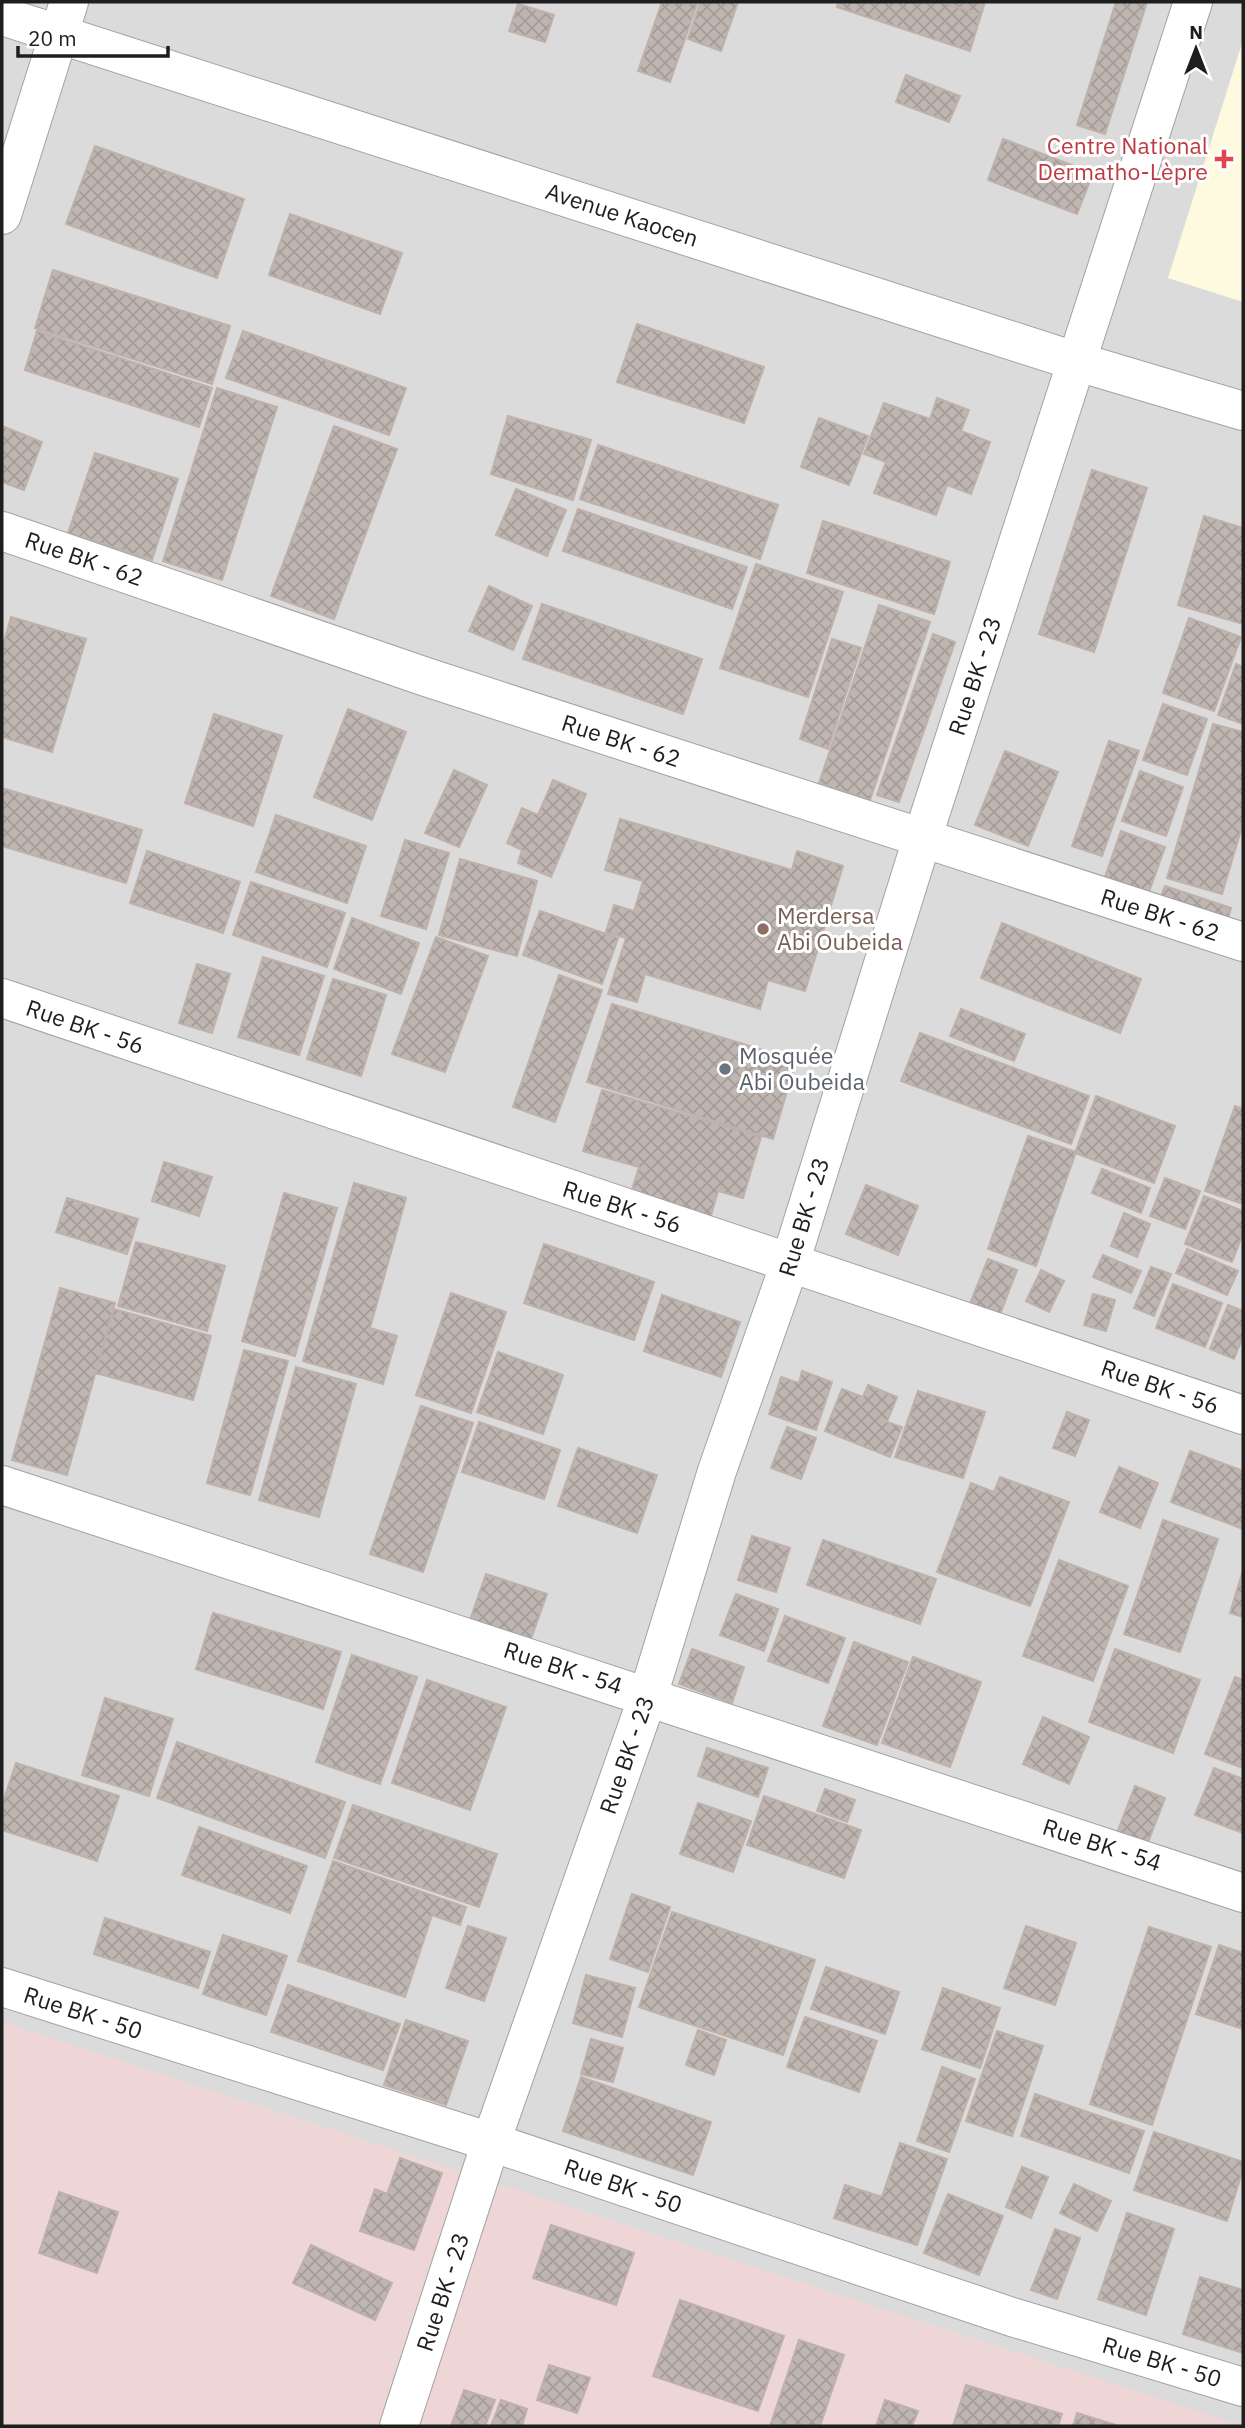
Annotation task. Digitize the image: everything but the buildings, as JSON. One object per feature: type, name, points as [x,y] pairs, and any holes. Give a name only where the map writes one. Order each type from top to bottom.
[{"type":"street","name":"Rue BK - 23","points":[[399,2426],[491,2142],[648,1696],[717,1471],[790,1263],[922,839],[1193,2]]},
{"type":"street","name":"Avenue Kaocen","points":[[2,16],[64,18],[1078,362],[1243,411]]},
{"type":"street","points":[[2,215],[64,18]]},
{"type":"street","name":"Rue BK - 62","points":[[2,531],[426,677],[1243,942]]},
{"type":"street","name":"Rue BK - 56","points":[[2,998],[1243,1415]]},
{"type":"street","name":"Rue BK - 54","points":[[2,1485],[1243,1893]]},
{"type":"street","name":"Rue BK - 50","points":[[2,1987],[491,2142],[1012,2317],[1243,2387]]},
{"type":"shaded area","points":[[2,2],[1243,2],[1243,2426],[2,2426]]},
{"type":"shaded area","name":"Centre National Dermatho-Lèpre","points":[[1243,40],[1243,302],[1168,278]]},
{"type":"shaded area","points":[[2,2022],[1243,2426],[2,2426]]},
{"type":"place","name":"Centre National Dermatho-Lèpre","points":[[1224,159]]},
{"type":"place","name":"Merdersa Abi Oubeida","points":[[763,929]]},
{"type":"place","name":"Mosquée Abi Oubeida","points":[[725,1069]]}]
